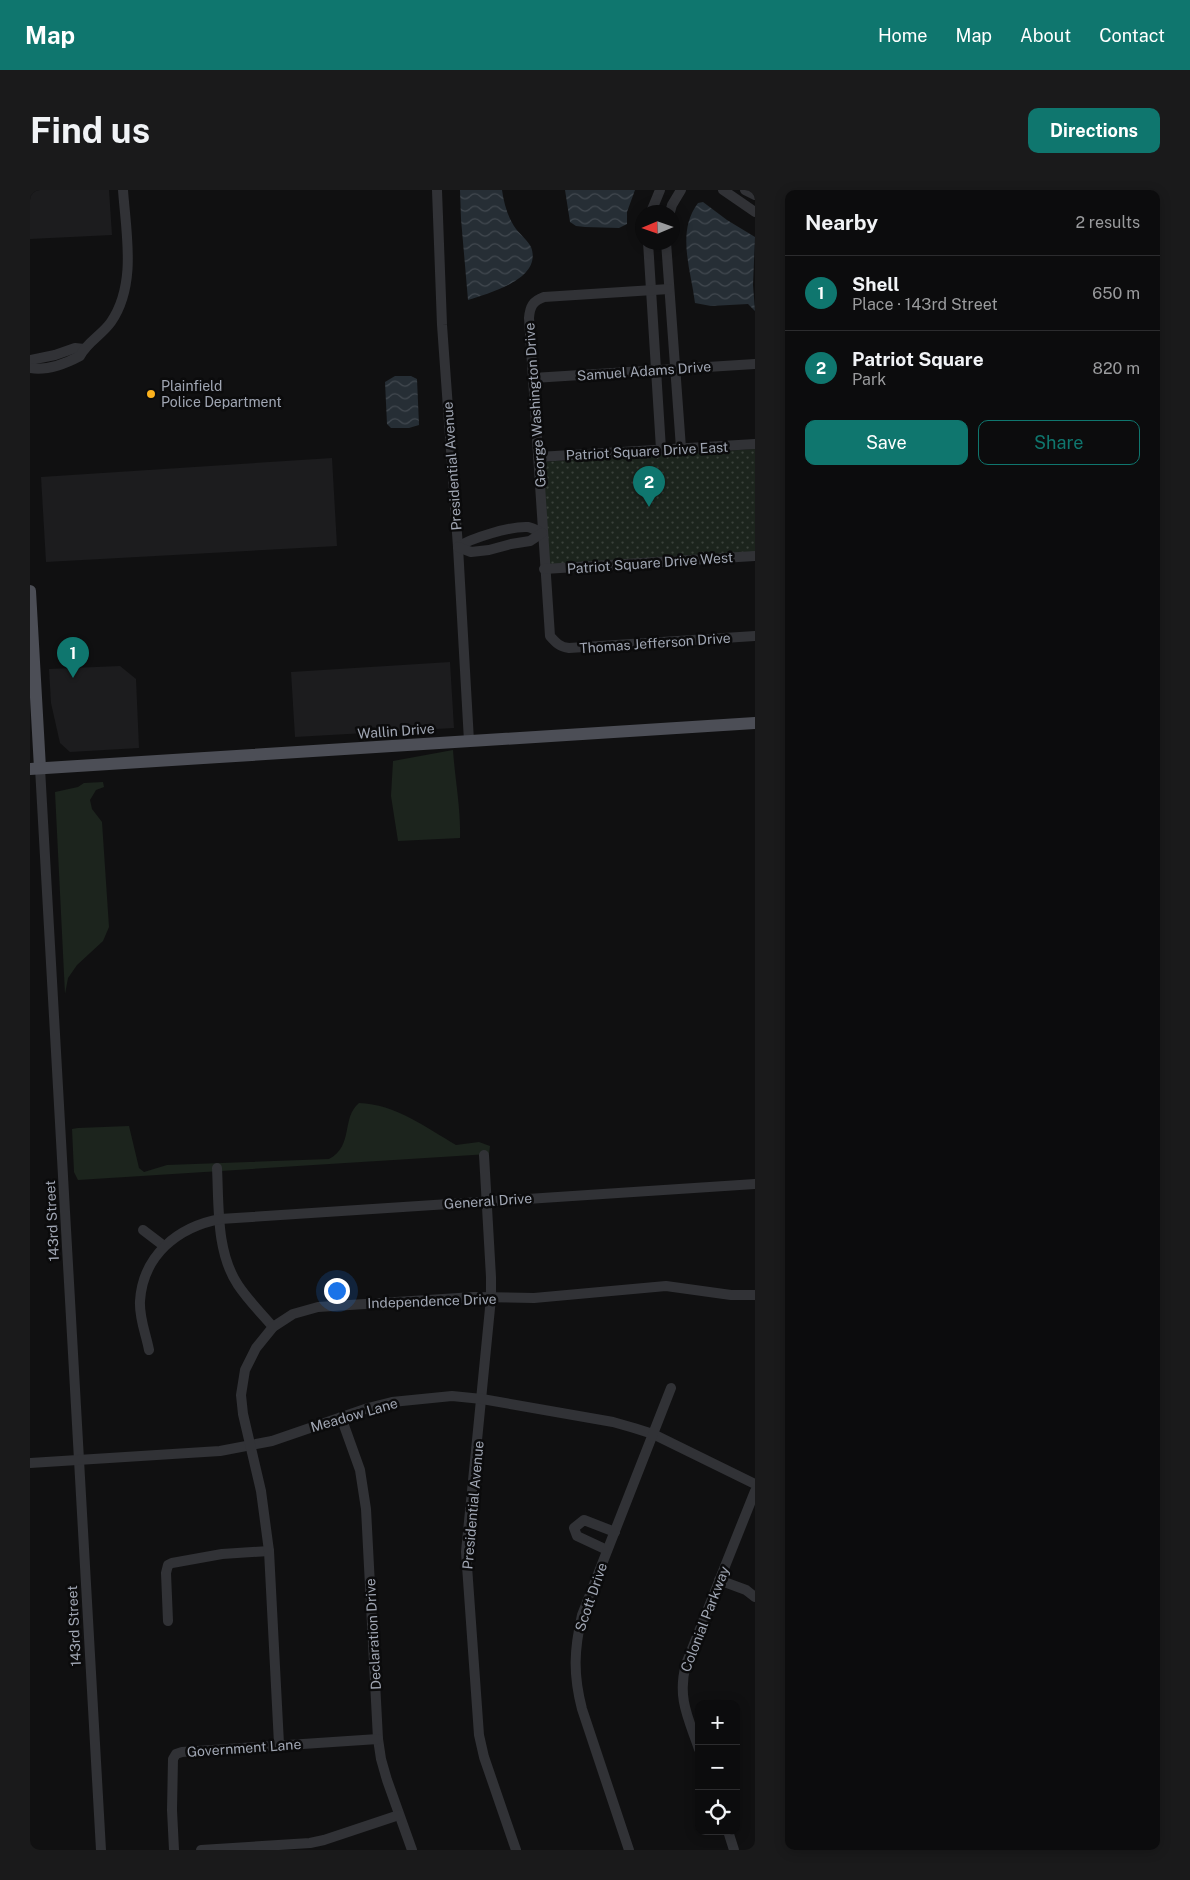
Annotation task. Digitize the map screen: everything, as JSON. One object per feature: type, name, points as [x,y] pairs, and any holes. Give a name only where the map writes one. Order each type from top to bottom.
[{"type":"main road","name":"143rd Street","points":[[30,592],[35,769]]},
{"type":"main road","name":"Wallin Drive","points":[[35,769],[755,723]]},
{"type":"street","points":[[30,368],[62,365],[80,356],[84,349],[111,322],[121,303],[126,287],[128,266],[123,190]]},
{"type":"street","name":"Presidential Avenue","points":[[436,190],[442,325],[458,547],[469,741]]},
{"type":"street","points":[[653,205],[660,190]]},
{"type":"street","points":[[673,205],[681,190]]},
{"type":"street","points":[[723,190],[755,212]]},
{"type":"street","points":[[745,190],[755,195]]},
{"type":"street","points":[[648,250],[661,449]]},
{"type":"street","points":[[667,250],[681,448]]},
{"type":"street","name":"George Washington Drive","points":[[555,643],[548,629],[529,318],[532,304],[544,297],[669,289]]},
{"type":"street","points":[[30,360],[55,355],[75,348],[84,349]]},
{"type":"street","name":"Samuel Adams Drive","points":[[533,378],[755,364]]},
{"type":"street","name":"Patriot Square Drive East","points":[[538,457],[755,444]]},
{"type":"street","points":[[530,527],[542,533],[530,541],[489,550],[471,552],[458,547],[469,540],[514,528],[530,527]]},
{"type":"street","name":"Patriot Square Drive West","points":[[544,569],[755,556]]},
{"type":"street","name":"Thomas Jefferson Drive","points":[[555,643],[569,648],[755,636]]},
{"type":"street","name":"143rd Street","points":[[35,769],[80,1460],[101,1850]]},
{"type":"street","name":"Presidential Avenue","points":[[484,1155],[491,1277],[482,1398],[466,1552],[479,1735],[484,1757],[516,1850]]},
{"type":"street","points":[[217,1168],[224,1252],[230,1270],[238,1285],[273,1327]]},
{"type":"street","name":"General Drive","points":[[149,1350],[142,1320],[140,1300],[144,1281],[152,1262],[164,1246],[176,1236],[190,1227],[204,1222],[220,1219],[755,1184]]},
{"type":"street","points":[[143,1230],[164,1246]]},
{"type":"street","name":"Independence Drive","points":[[280,1744],[269,1551],[262,1499],[243,1414],[241,1395],[245,1370],[256,1348],[273,1327],[293,1314],[318,1307],[474,1297],[534,1298],[666,1286],[731,1295],[755,1295]]},
{"type":"street","name":"Scott Drive","points":[[629,1850],[582,1709],[575,1673],[577,1638],[582,1615],[672,1388]]},
{"type":"street","name":"Meadow Lane","points":[[30,1463],[220,1451],[272,1441],[392,1402],[452,1396],[482,1398],[612,1422],[653,1434],[755,1484]]},
{"type":"street","name":"Declaration Drive","points":[[341,1417],[360,1470],[366,1509],[378,1739],[381,1758],[412,1850]]},
{"type":"street","name":"Colonial Parkway","points":[[698,1745],[683,1702],[682,1679],[686,1664],[755,1491]]},
{"type":"street","points":[[607,1550],[577,1536],[574,1533],[574,1528],[584,1520],[614,1532]]},
{"type":"street","points":[[168,1621],[166,1573],[168,1565],[200,1557],[269,1551]]},
{"type":"street","points":[[719,1580],[746,1590],[755,1597]]},
{"type":"street","name":"Government Lane","points":[[174,1850],[172,1810],[173,1759],[176,1754],[280,1744],[378,1739]]},
{"type":"street","points":[[201,1850],[310,1843],[399,1815]]},
{"type":"street","points":[[729,1835],[734,1850]]},
{"type":"shaded area","points":[[30,190],[109,190],[112,235],[30,239]]},
{"type":"shaded area","points":[[755,449],[755,553],[547,566],[541,462]]},
{"type":"shaded area","points":[[332,458],[337,546],[46,562],[41,477]]},
{"type":"shaded area","points":[[450,662],[454,728],[295,737],[291,672]]},
{"type":"shaded area","points":[[120,666],[136,679],[139,748],[70,752],[60,743],[51,703],[49,669]]},
{"type":"shaded area","points":[[453,750],[459,805],[460,838],[398,841],[391,796],[393,761]]},
{"type":"shaded area","points":[[103,782],[104,787],[96,790],[90,800],[92,809],[102,822],[109,927],[103,941],[77,965],[68,978],[65,994],[55,792],[78,787],[84,783]]},
{"type":"shaded area","points":[[359,1103],[372,1104],[398,1112],[456,1145],[479,1142],[490,1146],[489,1154],[78,1180],[74,1172],[72,1129],[78,1128],[129,1126],[139,1168],[144,1172],[167,1165],[329,1159],[342,1147],[350,1116]]},
{"type":"water","points":[[460,190],[502,190],[505,206],[513,225],[531,247],[533,258],[529,268],[512,283],[468,300],[461,219]]},
{"type":"water","points":[[565,190],[635,190],[627,212],[627,224],[619,228],[576,226],[570,222]]},
{"type":"water","points":[[703,202],[727,220],[755,237],[753,285],[755,311],[748,304],[711,306],[695,303],[688,265],[686,239],[691,214],[698,203]]},
{"type":"water","points":[[395,376],[411,376],[417,379],[419,425],[409,428],[391,428],[387,424],[385,382]]},
{"type":"place","name":"Plainfield Police Department","points":[[151,394]]},
{"type":"place","name":"Patriot Square","points":[[649,507]]},
{"type":"place","name":"Shell","points":[[73,678]]}]
